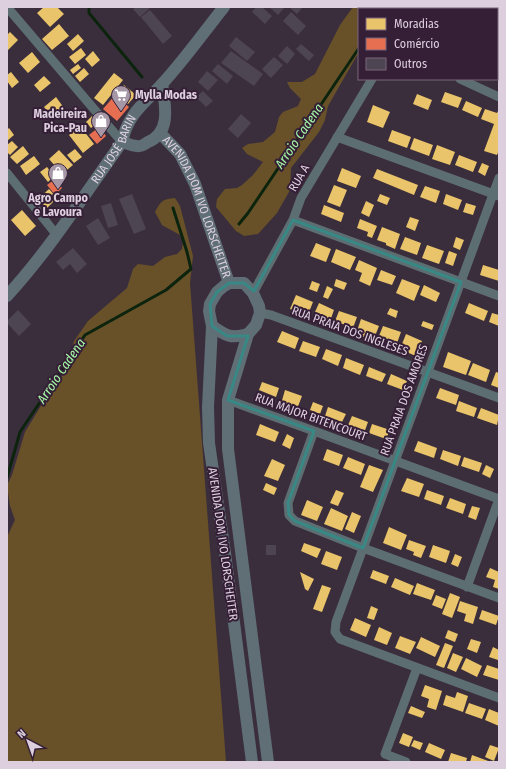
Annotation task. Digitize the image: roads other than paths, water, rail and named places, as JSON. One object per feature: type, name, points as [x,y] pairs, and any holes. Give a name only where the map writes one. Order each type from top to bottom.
[{"type":"main road","name":"RUA JOSÉ BARIN","points":[[7,296],[22,279],[56,234],[122,142],[124,129],[135,112],[162,84],[224,7]]},
{"type":"main road","name":"AVENIDA DOM IVO LORSCHEITER","points":[[122,142],[137,146],[153,141],[160,133],[163,128],[166,110],[162,84]]},
{"type":"main road","name":"AVENIDA DOM IVO LORSCHEITER","points":[[160,133],[180,154],[195,184],[229,283]]},
{"type":"main road","name":"AVENIDA DOM IVO LORSCHEITER","points":[[252,762],[209,443],[208,382],[212,326],[209,311],[210,304],[216,292],[229,283],[244,283],[253,293]]},
{"type":"main road","points":[[253,293],[259,306],[260,313]]},
{"type":"main road","name":"AVENIDA DOM IVO LORSCHEITER","points":[[260,313],[256,325],[248,334],[228,400],[228,449],[268,762]]},
{"type":"main road","points":[[212,326],[227,336],[233,337],[248,334]]},
{"type":"street","points":[[7,7],[122,142]]},
{"type":"street","name":"RUA A","points":[[253,293],[293,220],[301,198],[371,80]]},
{"type":"street","points":[[462,80],[499,97]]},
{"type":"street","points":[[337,137],[496,195]]},
{"type":"street","points":[[7,173],[56,234]]},
{"type":"street","name":"RUA PRAIA DOS AMORES","points":[[417,668],[340,639],[335,632],[336,622],[461,282],[496,195],[499,178]]},
{"type":"street","points":[[293,220],[499,296]]},
{"type":"street","name":"RUA PRAIA DOS INGLESES","points":[[260,313],[271,314],[499,398]]},
{"type":"street","name":"RUA MAJOR BITENCOURT","points":[[228,400],[499,499]]},
{"type":"street","points":[[314,431],[288,503],[289,515],[295,521],[363,548],[499,598]]},
{"type":"street","points":[[467,587],[499,499]]},
{"type":"street","points":[[406,762],[385,754],[417,668],[499,698]]},
{"type":"waterway","points":[[89,7],[89,13],[142,77]]},
{"type":"waterway","name":"Arroio Cadena","points":[[239,224],[248,213],[358,49]]},
{"type":"waterway","name":"Arroio Cadena","points":[[7,478],[20,432],[85,335],[166,290],[191,269],[173,208]]},
{"type":"place","name":"Mylla Modas","points":[[121,112]]},
{"type":"place","name":"Madeireira Pica-Pau","points":[[101,138]]},
{"type":"place","name":"Agro Campo e Lavoura","points":[[58,190]]}]
